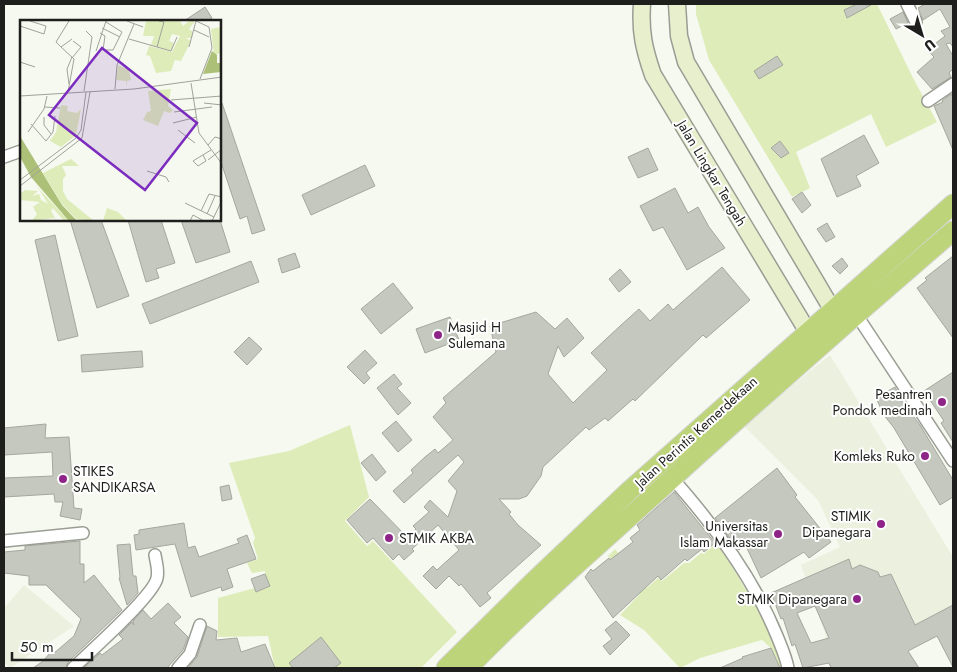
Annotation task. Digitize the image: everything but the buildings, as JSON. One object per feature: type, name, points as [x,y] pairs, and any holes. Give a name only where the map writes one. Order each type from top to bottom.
[{"type":"highway","name":"Jalan Perintis Kemerdekaan","points":[[468,668],[560,578],[672,478],[813,341],[832,310],[953,204]]},
{"type":"highway","name":"Jalan Perintis Kemerdekaan","points":[[446,668],[630,490],[813,341],[842,327],[952,234]]},
{"type":"main road","name":"Jalan Lingkar Tengah","points":[[642,4],[641,20],[644,48],[653,75],[813,341]]},
{"type":"main road","points":[[677,4],[679,36],[686,62],[842,327]]},
{"type":"street","points":[[907,4],[916,22]]},
{"type":"street","points":[[928,101],[953,84]]},
{"type":"street","points":[[4,157],[20,151]]},
{"type":"street","points":[[856,314],[953,461]]},
{"type":"street","points":[[672,478],[707,518],[756,592],[768,615],[788,668]]},
{"type":"street","points":[[4,541],[83,533]]},
{"type":"street","points":[[73,668],[133,610],[153,587],[158,574],[155,555]]},
{"type":"street","points":[[178,668],[190,654],[200,625]]},
{"type":"shaded area","name":"STIMIK Dipanegara","points":[[830,355],[953,557],[953,619],[925,640],[873,668],[837,668],[801,565],[840,547],[818,500],[743,425]]},
{"type":"shaded area","points":[[24,585],[74,626],[10,668],[4,662],[4,608]]},
{"type":"green space","points":[[696,4],[877,4],[937,122],[886,147],[871,114],[796,152],[810,188],[792,197],[709,60],[696,14]]},
{"type":"green space","points":[[350,425],[369,497],[345,521],[367,546],[373,541],[457,632],[421,668],[275,668],[268,636],[218,637],[218,598],[266,585],[265,571],[252,573],[247,563],[258,559],[253,543],[255,538],[229,463],[289,451]]},
{"type":"green space","points":[[717,542],[766,623],[785,668],[780,668],[771,648],[762,640],[700,658],[680,668],[644,630],[620,615],[640,594],[608,556],[615,549],[647,588],[658,578],[662,581],[684,563],[689,563],[701,553],[704,554]]},
{"type":"place","name":"Masjid H Sulemana","points":[[438,335]]},
{"type":"place","name":"Pesantren Pondok medinah","points":[[942,402]]},
{"type":"place","name":"Komleks Ruko","points":[[925,456]]},
{"type":"place","name":"STIKES SANDIKARSA","points":[[63,479]]},
{"type":"place","name":"STIMIK Dipanegara","points":[[881,524]]},
{"type":"place","name":"Universitas Islam Makassar","points":[[778,534]]},
{"type":"place","name":"STMIK AKBA","points":[[389,538]]},
{"type":"place","name":"STMIK Dipanegara","points":[[857,599]]}]
